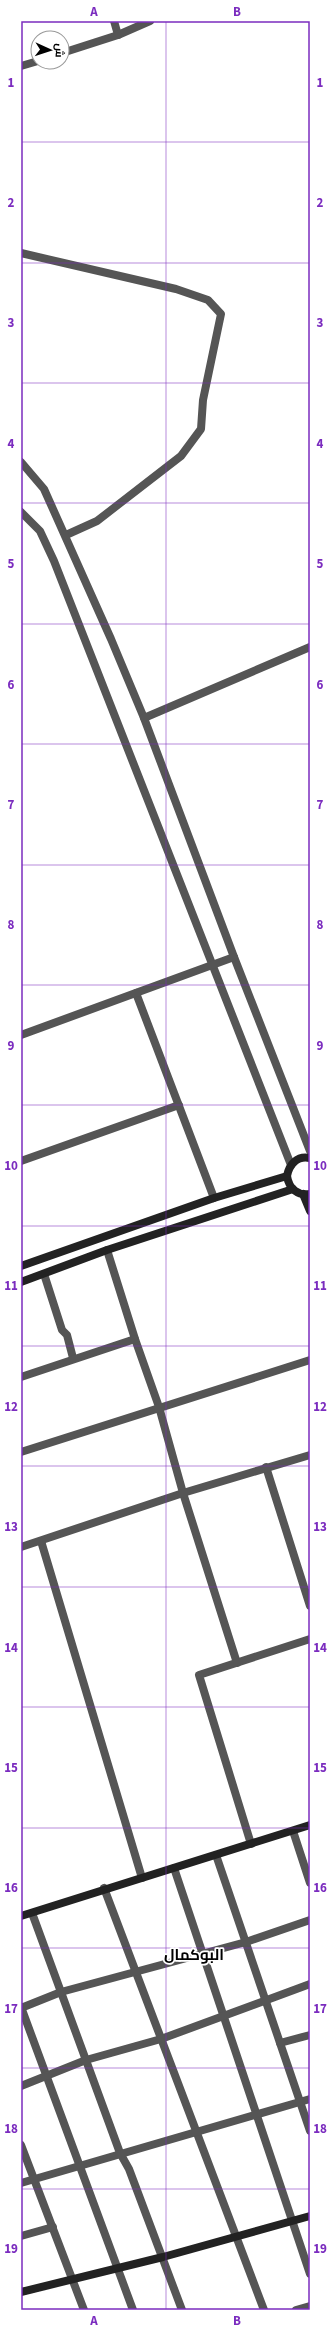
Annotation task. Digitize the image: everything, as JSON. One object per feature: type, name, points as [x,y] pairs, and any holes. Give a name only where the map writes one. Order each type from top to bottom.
[{"type":"street","points":[[114,21],[118,35]]},
{"type":"street","points":[[70,50],[118,35],[150,21]]},
{"type":"street","points":[[21,253],[176,290],[208,300],[221,314],[203,400],[201,429],[191,444],[181,456],[97,521],[66,535]]},
{"type":"street","points":[[21,462],[44,489],[66,535],[144,718],[234,958],[310,1151]]},
{"type":"street","points":[[21,512],[40,532],[54,561],[214,964],[291,1165]]},
{"type":"street","points":[[144,718],[310,647]]},
{"type":"street","points":[[21,1035],[116,999],[234,958]]},
{"type":"street","points":[[136,993],[214,1198]]},
{"type":"street","points":[[21,1161],[179,1105]]},
{"type":"street","points":[[293,1189],[287,1176],[291,1165],[301,1158],[310,1158]]},
{"type":"street","points":[[21,1266],[214,1198],[287,1176]]},
{"type":"street","points":[[21,1282],[107,1250],[293,1189],[306,1194],[310,1211]]},
{"type":"street","points":[[107,1250],[159,1407],[183,1493],[237,1663]]},
{"type":"street","points":[[44,1274],[62,1330],[67,1335],[73,1358]]},
{"type":"street","points":[[21,1377],[135,1338]]},
{"type":"street","points":[[21,1452],[310,1360]]},
{"type":"street","points":[[21,1547],[183,1493],[310,1454]]},
{"type":"street","points":[[266,1467],[310,1606]]},
{"type":"street","points":[[41,1541],[142,1878]]},
{"type":"street","points":[[251,1844],[199,1675],[310,1639]]},
{"type":"street","points":[[21,1916],[104,1888],[142,1878],[310,1825]]},
{"type":"street","points":[[293,1831],[310,1883]]},
{"type":"street","points":[[216,1855],[310,2131]]},
{"type":"street","points":[[174,1868],[310,2274]]},
{"type":"street","points":[[104,1888],[264,2310]]},
{"type":"street","points":[[32,1913],[120,2153],[129,2169],[182,2310]]},
{"type":"street","points":[[133,2310],[81,2166],[21,2008],[61,1992],[246,1942],[310,1920]]},
{"type":"street","points":[[21,2086],[86,2060],[161,2039],[310,1984]]},
{"type":"street","points":[[280,2043],[310,2034]]},
{"type":"street","points":[[21,2183],[310,2099]]},
{"type":"street","points":[[21,2145],[84,2310]]},
{"type":"street","points":[[21,2292],[163,2257],[310,2216]]},
{"type":"street","points":[[21,2236],[53,2227]]},
{"type":"street","points":[[296,2310],[310,2306]]},
{"type":"district","name":"البوكمال","points":[[194,1955]]}]
